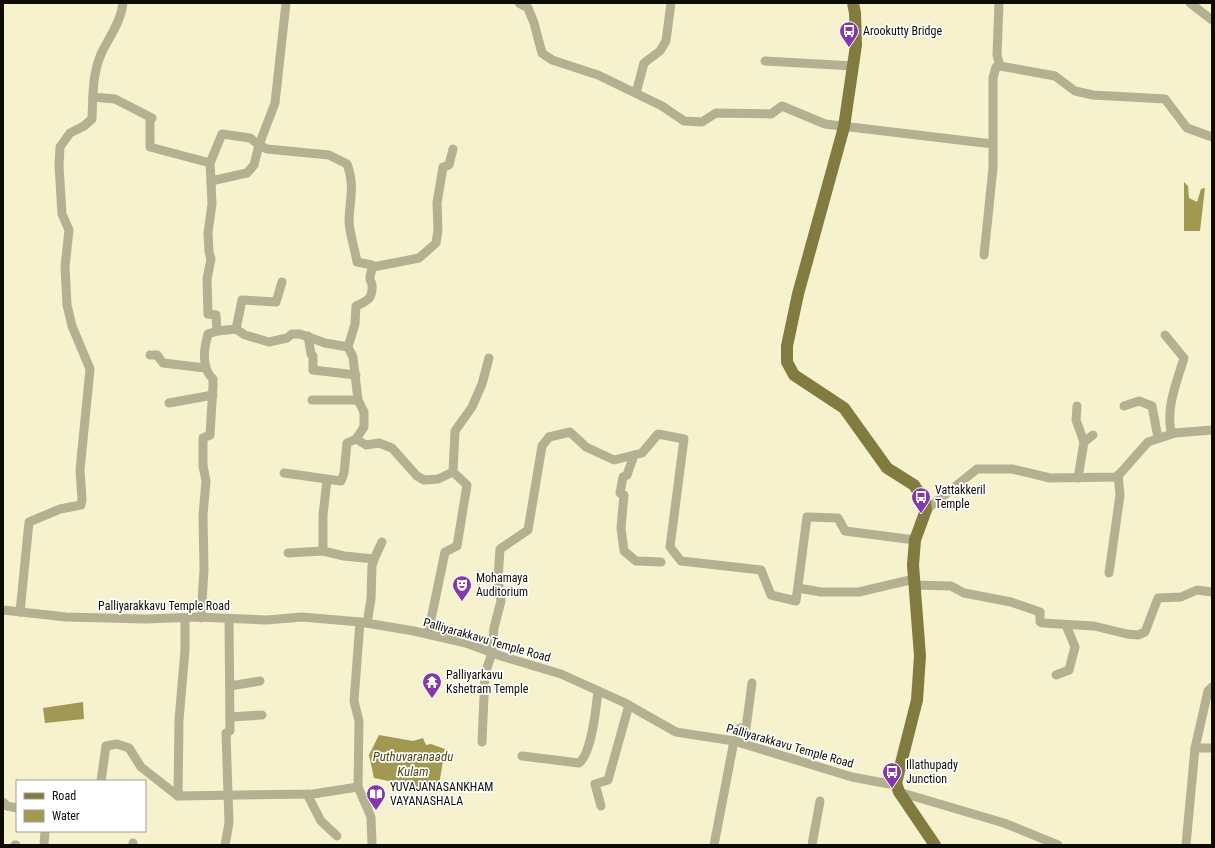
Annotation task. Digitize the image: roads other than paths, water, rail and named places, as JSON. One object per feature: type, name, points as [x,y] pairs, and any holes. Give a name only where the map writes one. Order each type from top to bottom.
[{"type":"main road","points":[[853,3],[855,12],[856,45],[844,127],[798,294],[787,346],[787,362],[794,375],[844,408],[887,468],[914,485],[921,494],[926,510],[915,540],[913,565],[920,656],[917,700],[898,787],[935,845]]},
{"type":"street","points":[[20,612],[29,522],[60,509],[81,505],[80,470],[90,369],[72,326],[67,305],[65,267],[69,230],[62,214],[59,165],[60,147],[70,133],[92,119],[93,77],[101,54],[122,15],[123,3]]},
{"type":"street","points":[[211,181],[247,173],[254,165],[259,145],[275,103],[286,3]]},
{"type":"street","points":[[519,3],[528,8],[534,23],[542,53],[552,60],[598,75],[636,93],[662,106],[684,121],[702,122],[716,113],[771,114],[782,106],[825,124],[993,144]]},
{"type":"street","points":[[636,93],[644,63],[660,51],[666,41],[671,3]]},
{"type":"street","points":[[999,3],[997,55],[1000,66]]},
{"type":"street","points":[[1190,3],[1212,20]]},
{"type":"street","points":[[765,61],[853,66]]},
{"type":"street","points":[[984,255],[993,168],[993,78],[996,67],[1000,66],[1055,76],[1075,91],[1093,95],[1165,99],[1187,128],[1212,137]]},
{"type":"street","points":[[93,97],[114,99],[152,118],[150,121],[150,147],[210,163]]},
{"type":"street","points":[[217,332],[216,315],[208,314],[207,279],[211,259],[208,233],[212,204],[210,163],[222,134],[250,138],[267,149],[329,155],[347,164],[352,184],[352,200],[349,220],[357,262],[372,265],[373,267],[419,258],[436,243],[438,230],[437,203],[443,167],[450,165],[453,150]]},
{"type":"street","points":[[284,473],[341,481],[344,473],[347,442],[356,439],[364,427],[364,412],[358,400],[353,357],[348,347],[355,324],[356,306],[367,302],[370,299],[372,284],[370,279],[373,267]]},
{"type":"street","points":[[236,329],[242,300],[276,302],[282,282]]},
{"type":"street","points":[[201,618],[204,570],[203,514],[206,481],[203,466],[203,438],[210,435],[213,395],[213,379],[205,368],[205,346],[208,334],[236,329],[245,335],[270,342],[287,338],[292,334],[308,336],[325,343],[348,347]]},
{"type":"street","points":[[1165,335],[1184,358],[1172,396],[1170,422],[1171,431],[1175,433]]},
{"type":"street","points":[[308,336],[311,354],[313,356],[313,370],[356,375]]},
{"type":"street","points":[[150,355],[157,355],[163,363],[205,368]]},
{"type":"street","points":[[428,634],[445,552],[457,546],[467,485],[453,472],[455,430],[472,407],[482,384],[489,358]]},
{"type":"street","points":[[169,403],[213,395]]},
{"type":"street","points":[[312,400],[358,400]]},
{"type":"street","points":[[1124,406],[1139,401],[1152,406],[1158,438]]},
{"type":"street","points":[[1077,406],[1076,420],[1084,442],[1078,478]]},
{"type":"street","points":[[926,510],[976,469],[1012,469],[1050,478],[1117,477],[1148,442],[1175,433],[1212,430]]},
{"type":"street","points":[[482,742],[486,674],[492,653],[494,628],[501,601],[498,580],[500,549],[528,530],[542,446],[549,437],[570,432],[586,447],[614,460],[642,453],[658,434],[684,439],[670,547],[681,561],[761,570],[771,595],[796,601],[807,517],[838,518],[845,531],[915,540]]},
{"type":"street","points":[[1084,442],[1094,434]]},
{"type":"street","points":[[356,439],[366,445],[379,443],[392,448],[417,476],[424,480],[438,479],[453,472]]},
{"type":"street","points":[[634,455],[627,475],[623,477],[620,493],[624,495],[621,528],[624,551],[636,561],[661,562]]},
{"type":"street","points":[[1109,573],[1120,495],[1118,475]]},
{"type":"street","points":[[323,551],[327,480]]},
{"type":"street","points":[[372,845],[371,818],[358,787],[359,721],[354,701],[363,623],[370,600],[372,566],[382,542]]},
{"type":"street","points":[[288,553],[323,551],[344,556],[374,559]]},
{"type":"street","points":[[798,588],[821,592],[859,592],[914,582],[951,586],[964,593],[1011,602],[1040,612],[1040,622],[1042,623],[1094,626],[1138,635],[1144,632],[1158,598],[1181,597],[1197,590],[1212,592]]},
{"type":"street","name":"Palliyarakkavu Temple Road","points":[[3,610],[74,617],[146,619],[229,618],[267,620],[302,617],[363,623],[428,634],[466,644],[561,674],[629,705],[676,732],[736,741],[852,776],[890,784],[1004,823],[1058,845]]},
{"type":"street","points":[[178,796],[179,720],[185,650],[184,618]]},
{"type":"street","points":[[225,845],[229,823],[226,733],[230,731],[229,618]]},
{"type":"street","points":[[1056,675],[1069,670],[1075,647],[1066,625]]},
{"type":"street","points":[[230,686],[260,681]]},
{"type":"street","points":[[714,845],[736,741],[740,728],[746,728],[752,683]]},
{"type":"street","points":[[1186,845],[1195,748],[1208,691],[1212,687]]},
{"type":"street","points":[[522,756],[579,763],[584,759],[593,725],[598,691]]},
{"type":"street","points":[[600,806],[595,784],[608,780],[629,705]]},
{"type":"street","points":[[230,717],[262,715]]},
{"type":"street","points":[[101,780],[106,746],[117,744],[129,748],[141,766],[178,796],[307,794],[358,787]]},
{"type":"street","points":[[1195,748],[1212,748]]},
{"type":"street","points":[[307,794],[321,821],[337,836]]},
{"type":"street","points":[[812,845],[820,801]]},
{"type":"street","points":[[3,802],[7,806],[16,808]]},
{"type":"street","points":[[44,845],[45,832]]},
{"type":"water","points":[[1184,182],[1188,186],[1189,198],[1197,202],[1201,189],[1205,188],[1200,231],[1184,231]]},
{"type":"water","points":[[83,702],[84,719],[45,723],[43,708]]},
{"type":"water","name":"Puthuvaranaadu Kulam","points":[[379,735],[413,741],[423,738],[426,745],[431,744],[445,749],[438,791],[374,778],[369,755]]},
{"type":"place","name":"Arookutty Bridge","points":[[849,48]]},
{"type":"place","name":"Vattakkeril Temple","points":[[921,514]]},
{"type":"place","name":"Mohamaya Auditorium","points":[[462,602]]},
{"type":"place","name":"Palliyarkavu Kshetram Temple","points":[[432,699]]},
{"type":"place","name":"Illathupady Junction","points":[[892,789]]},
{"type":"place","name":"YUVAJANASANKHAM VAYANASHALA","points":[[376,811]]}]
